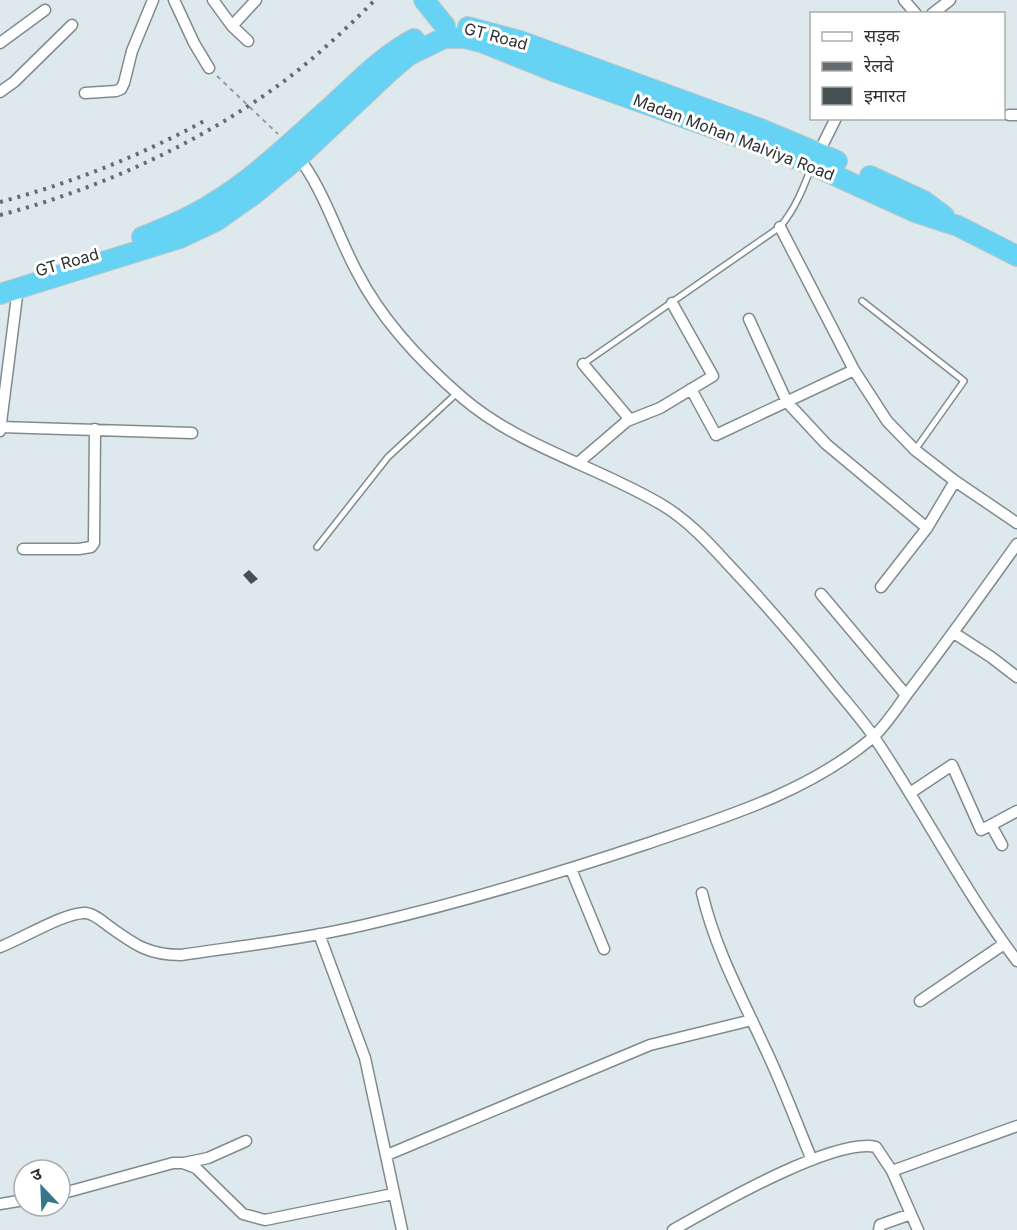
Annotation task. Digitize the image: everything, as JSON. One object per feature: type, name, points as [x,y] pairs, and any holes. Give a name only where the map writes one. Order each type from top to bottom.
[{"type":"highway","name":"GT Road","points":[[6,288],[180,238],[216,221],[253,195],[389,54],[412,40],[437,15],[462,26],[478,28],[520,41],[758,128],[815,159]]},
{"type":"highway","name":"Madan Mohan Malviya Road","points":[[815,159],[915,212],[958,226],[1017,256]]},
{"type":"street","points":[[85,93],[121,89],[132,51],[153,0]]},
{"type":"street","points":[[174,0],[190,36],[209,68]]},
{"type":"street","points":[[213,0],[232,26],[248,41]]},
{"type":"street","points":[[232,26],[256,0]]},
{"type":"street","points":[[904,0],[914,12]]},
{"type":"street","points":[[935,12],[950,0]]},
{"type":"street","points":[[0,43],[45,10]]},
{"type":"street","points":[[0,92],[14,82],[72,25]]},
{"type":"street","points":[[815,159],[835,120]]},
{"type":"street","points":[[294,151],[315,180],[348,256],[370,295],[410,347],[457,393],[506,427],[664,506],[697,531],[793,636],[874,737],[951,863],[1017,961]]},
{"type":"street","points":[[780,227],[854,370],[887,421],[915,450],[955,481],[1017,523]]},
{"type":"street","points":[[6,288],[0,429],[95,429],[192,433]]},
{"type":"street","points":[[578,463],[627,421],[660,408],[713,375],[672,303]]},
{"type":"street","points":[[749,319],[787,402],[826,444],[927,528]]},
{"type":"street","points":[[583,364],[627,416],[627,421]]},
{"type":"street","points":[[691,389],[716,435],[854,370]]},
{"type":"street","points":[[23,549],[79,549],[91,547],[94,543],[95,429]]},
{"type":"street","points":[[882,587],[927,528],[955,481]]},
{"type":"street","points":[[0,947],[64,918],[86,913],[96,916],[147,951],[162,955],[181,955],[319,934],[436,907],[571,869],[693,828],[784,794],[852,754],[874,737],[954,633],[1017,544]]},
{"type":"street","points":[[821,594],[906,695]]},
{"type":"street","points":[[954,633],[1017,677]]},
{"type":"street","points":[[910,793],[952,765],[981,830],[1017,811]]},
{"type":"street","points":[[992,825],[1002,845]]},
{"type":"street","points":[[571,869],[604,949]]},
{"type":"street","points":[[702,892],[719,951],[752,1020],[812,1160]]},
{"type":"street","points":[[319,934],[365,1058],[402,1230]]},
{"type":"street","points":[[920,1001],[1004,944]]},
{"type":"street","points":[[387,1155],[650,1045],[752,1020]]},
{"type":"street","points":[[892,1171],[1017,1126]]},
{"type":"street","points":[[72,1191],[173,1163],[208,1158],[246,1141]]},
{"type":"street","points":[[673,1230],[765,1180],[812,1160],[868,1145],[876,1147],[881,1152],[918,1230]]},
{"type":"street","points":[[183,1163],[207,1176],[243,1214],[266,1220],[393,1194]]},
{"type":"street","points":[[879,1230],[880,1225],[911,1214]]},
{"type":"lane","points":[[583,364],[780,227],[799,198],[815,159]]},
{"type":"lane","points":[[862,301],[964,381],[915,450]]},
{"type":"lane","points":[[317,547],[388,457],[457,393]]},
{"type":"path","points":[[209,68],[294,151]]},
{"type":"building","points":[[249,570],[258,579],[251,584],[243,575]]},
{"type":"railway","points":[[0,215],[112,178],[218,125],[283,82],[375,0]]},
{"type":"railway","points":[[0,202],[105,167],[206,120]]}]
